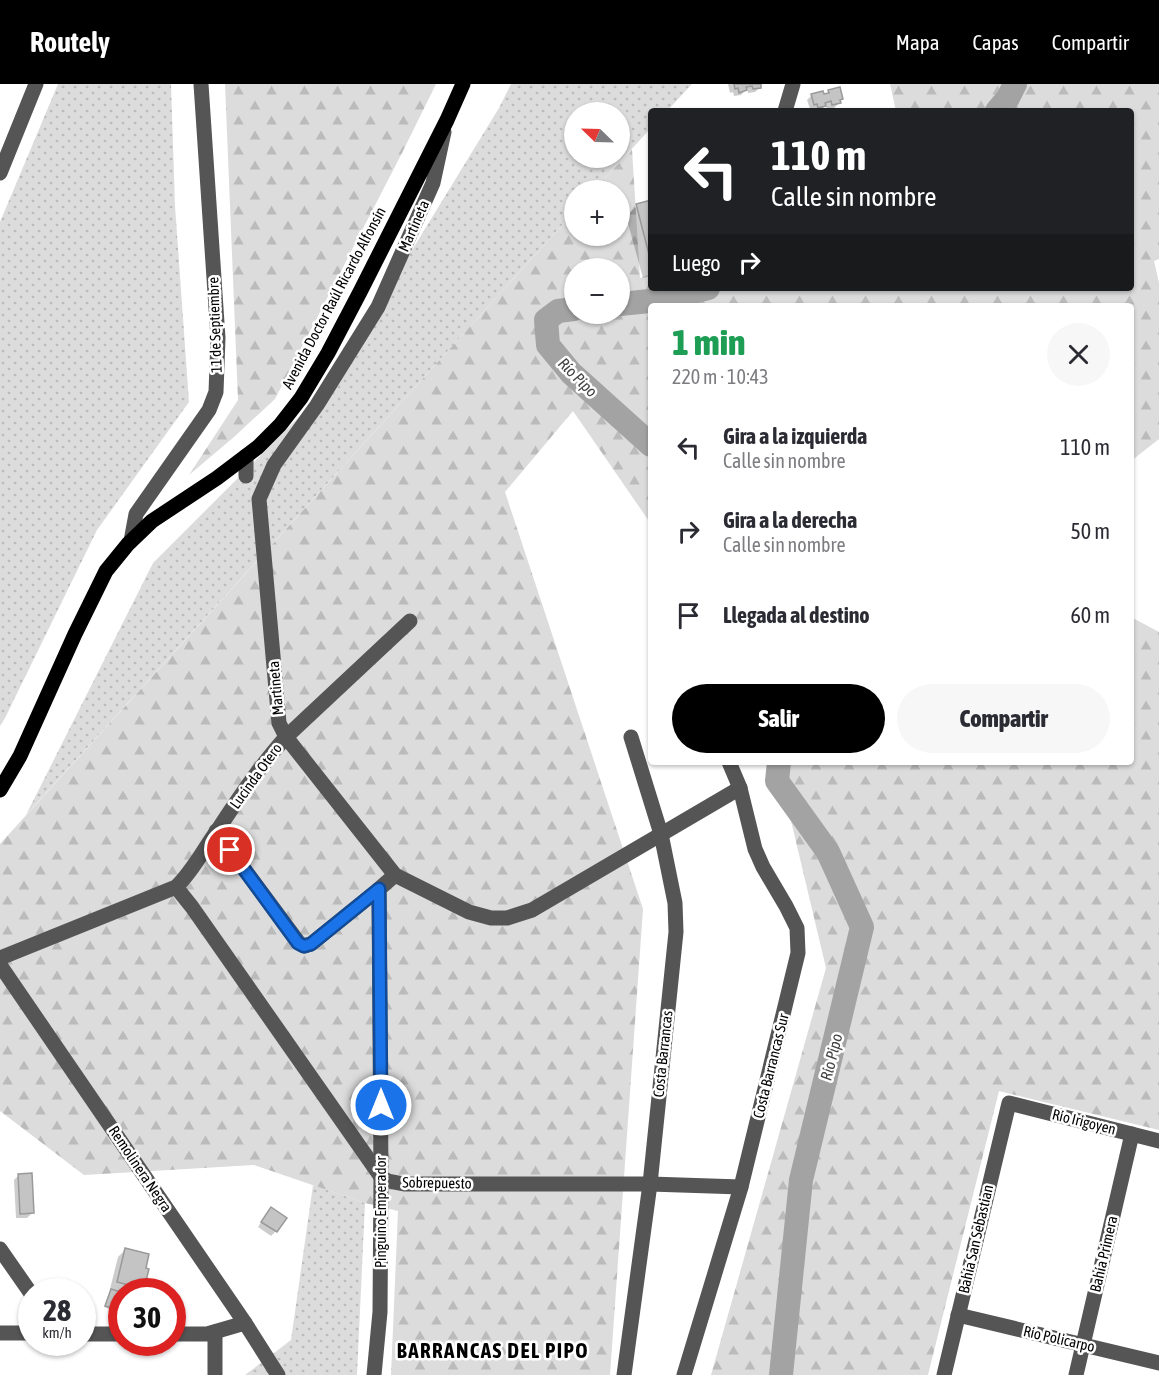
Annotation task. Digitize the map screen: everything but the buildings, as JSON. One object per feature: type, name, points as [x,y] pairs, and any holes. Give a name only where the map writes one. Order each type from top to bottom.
[{"type":"main road","name":"Avenida Doctor Raúl Ricardo Alfonsín","points":[[0,790],[20,756],[106,571],[131,541],[152,521],[217,478],[258,447],[301,399],[360,292],[463,84]]},
{"type":"street","points":[[0,173],[36,84]]},
{"type":"street","name":"11 de Septiembre","points":[[131,541],[136,514],[209,410],[216,392],[218,338],[201,84]]},
{"type":"street","points":[[785,108],[793,84]]},
{"type":"street","name":"Martineta","points":[[447,120],[433,183],[378,307],[317,405],[274,465],[259,500],[279,723],[286,737],[395,875],[469,912],[491,918],[507,918],[532,910],[740,788]]},
{"type":"street","points":[[246,456],[246,476]]},
{"type":"street","name":"Lucinda Otero","points":[[0,958],[176,887],[187,877],[216,831],[286,737],[410,621]]},
{"type":"street","name":"Costa Barrancas","points":[[624,1375],[650,1184],[676,932],[675,903],[661,834],[631,737]]},
{"type":"street","name":"Costa Barrancas Sur","points":[[684,1375],[741,1187],[798,953],[797,928],[755,849],[740,788],[730,765]]},
{"type":"street","points":[[216,831],[298,943],[304,946],[311,944],[395,875]]},
{"type":"street","name":"Sobrepuesto","points":[[176,887],[381,1177],[388,1181],[404,1184],[650,1184],[741,1187]]},
{"type":"street","name":"Pinguino Emperador","points":[[375,1375],[380,1312],[379,889]]},
{"type":"street","name":"Remolinera Negra","points":[[0,965],[245,1323],[278,1375]]},
{"type":"street","name":"Río Irigoyen","points":[[1009,1103],[1159,1141]]},
{"type":"street","name":"Bahía San Sebastian","points":[[944,1375],[1009,1103]]},
{"type":"street","name":"Bahía Primera","points":[[1076,1375],[1132,1134]]},
{"type":"street","points":[[0,1249],[20,1278]]},
{"type":"street","name":"Río Policarpo","points":[[958,1315],[1159,1363]]},
{"type":"street","points":[[186,1334],[207,1334],[245,1323]]},
{"type":"street","points":[[215,1332],[215,1375]]},
{"type":"street","points":[[0,1333],[18,1334]]},
{"type":"green space","points":[[58,84],[171,84],[175,206],[189,402],[97,530],[0,726],[0,222]]},
{"type":"green space","points":[[225,84],[436,84],[275,399],[189,475],[238,400]]},
{"type":"green space","points":[[511,84],[692,84],[670,108],[648,108],[648,131],[630,151],[630,102],[564,102],[564,168],[614,168],[603,180],[564,180],[564,223],[26,815],[153,563],[327,389],[499,108]]},
{"type":"green space","points":[[890,84],[1159,84],[1159,259],[1154,261],[1159,283],[1159,439],[1134,459],[1134,303],[648,303],[648,520],[573,411],[505,492],[643,909],[610,1375],[391,1375],[398,1211],[365,1203],[254,1165],[84,1175],[0,1111],[0,844],[564,223],[564,246],[630,246],[630,180],[603,180],[614,168],[630,168],[632,149],[640,278],[648,275],[648,291],[1134,291],[1134,108],[895,108]]},
{"type":"green space","points":[[1134,619],[1159,632],[1159,1130],[999,1091],[928,1375],[711,1375],[826,968],[778,765],[1134,765]]},
{"type":"green space","points":[[313,1185],[365,1203],[357,1375],[245,1375],[291,1340]]},
{"type":"waterway","name":"Río Pipo","points":[[1000,108],[1015,84]]},
{"type":"waterway","name":"Río Pipo","points":[[630,303],[660,300],[696,291]]},
{"type":"waterway","name":"Río Pipo","points":[[564,310],[558,311],[546,320],[548,345],[571,373],[648,442]]},
{"type":"waterway","name":"Río Pipo","points":[[779,765],[777,781],[828,852],[862,927],[801,1180],[781,1375]]},
{"type":"district","name":"BARRANCAS DEL PIPO","points":[[493,1351]]},
{"type":"route","points":[[230,850],[298,943],[304,946],[311,944],[379,889],[381,1105]]}]
